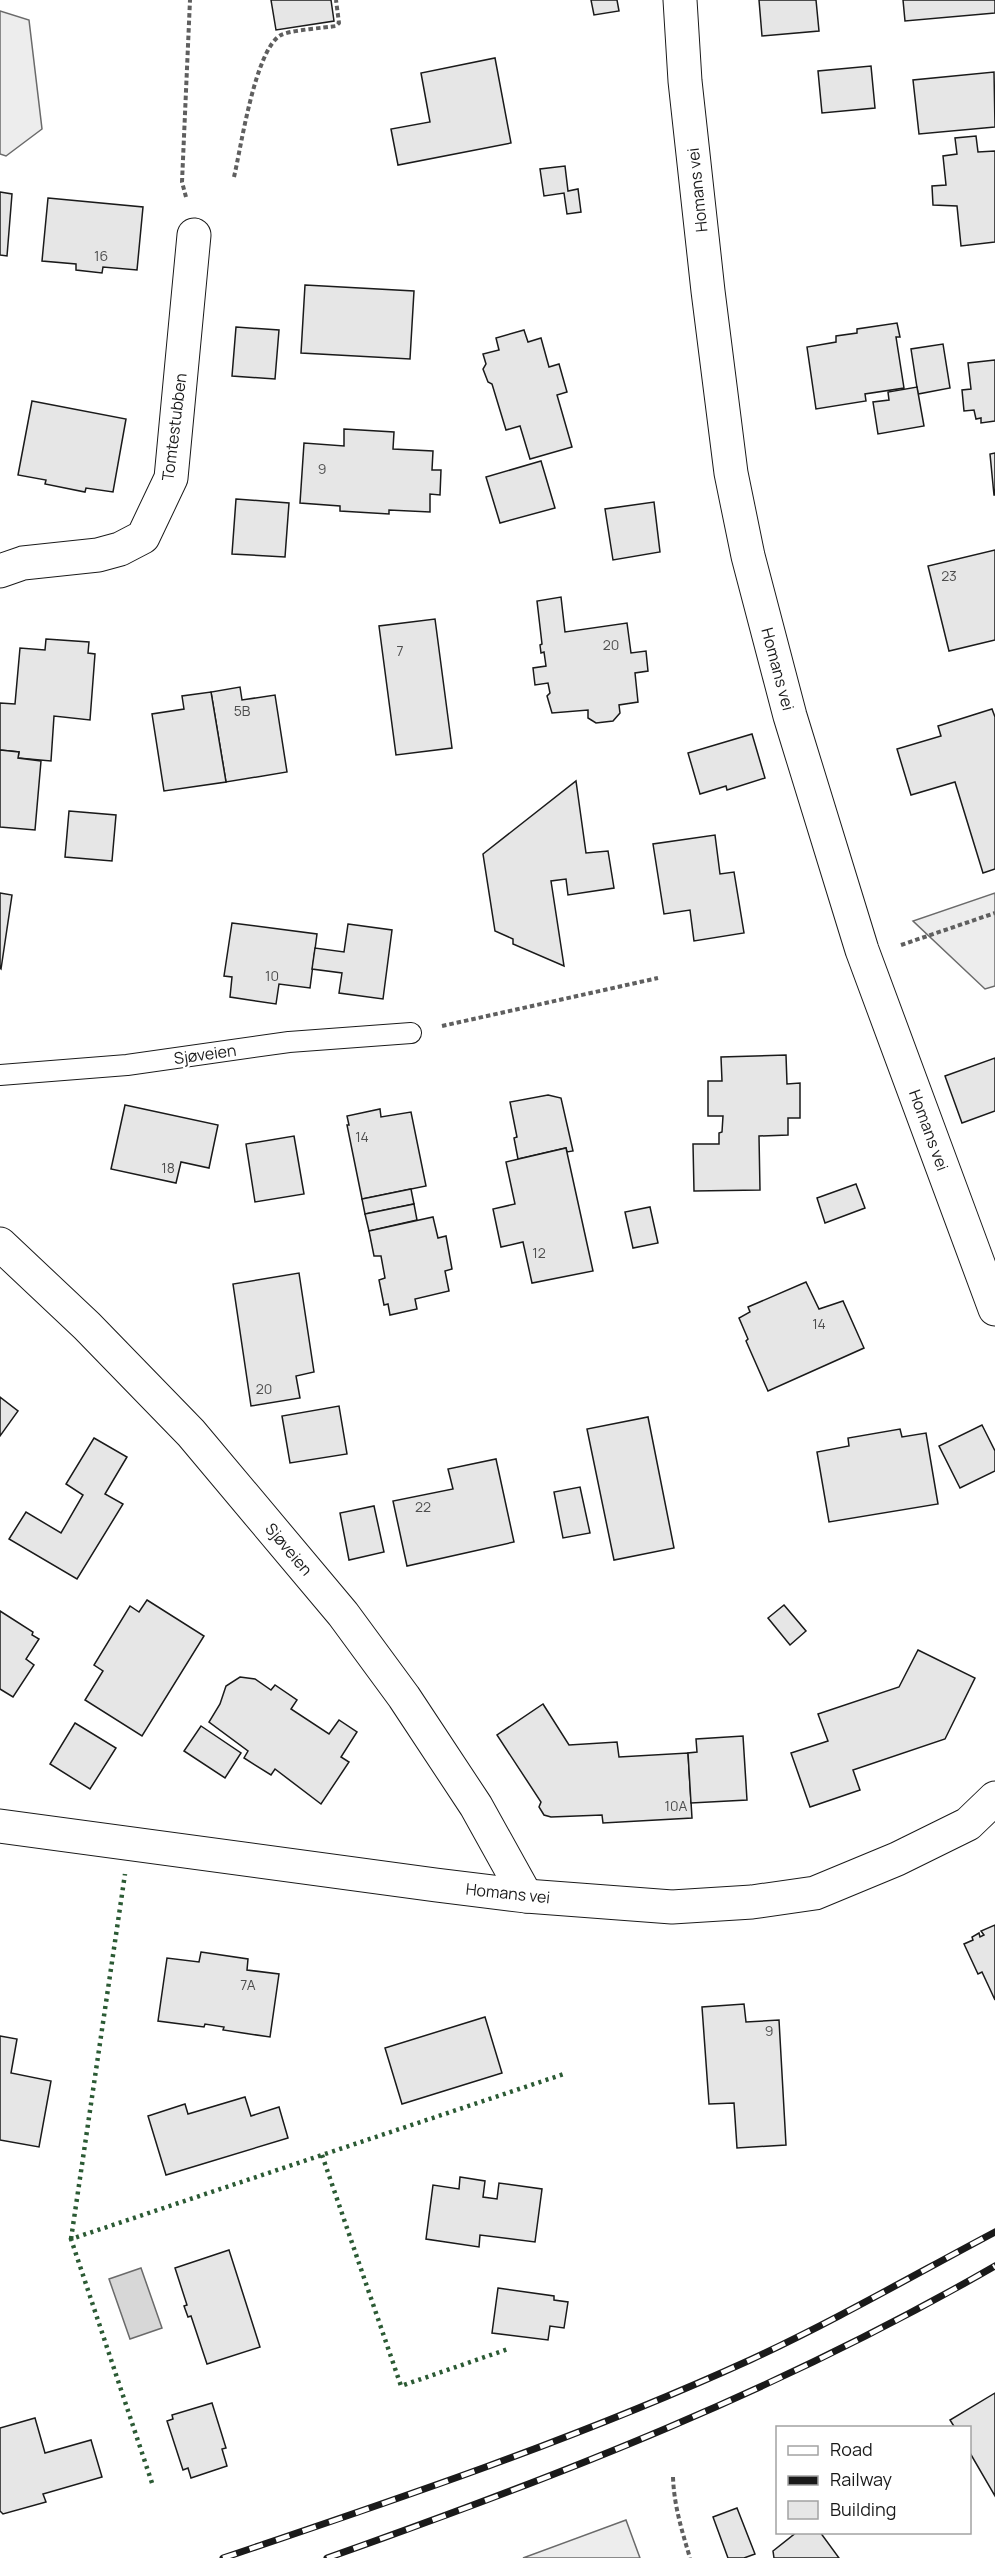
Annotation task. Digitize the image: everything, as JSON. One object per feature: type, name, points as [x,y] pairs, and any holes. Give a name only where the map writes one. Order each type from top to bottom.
[{"type":"street","name":"Homans vei","points":[[680,0],[685,81],[709,302],[731,473],[748,556],[790,716],[862,950],[995,1309]]},
{"type":"street","name":"Tomtestubben","points":[[0,571],[23,563],[98,555],[120,549],[143,537],[171,478],[194,235]]},
{"type":"street","name":"Sjøveien","points":[[0,1244],[87,1326],[191,1433],[343,1614],[404,1697],[476,1806],[526,1896]]},
{"type":"street","name":"Homans vei","points":[[0,1826],[526,1896],[672,1907],[752,1902],[815,1893],[897,1859],[968,1824],[995,1798]]},
{"type":"lane","name":"Sjøveien","points":[[0,1075],[127,1065],[290,1042],[411,1033]]},
{"type":"path","points":[[190,0],[182,182],[194,235]]},
{"type":"path","points":[[234,177],[259,68],[270,47],[281,35],[336,26],[339,23],[336,0]]},
{"type":"path","points":[[891,948],[995,914]]},
{"type":"path","points":[[411,1033],[657,978]]},
{"type":"path","points":[[673,2477],[678,2521],[690,2558]]},
{"type":"shaded area","points":[[0,11],[29,20],[42,129],[6,156],[0,154]]},
{"type":"shaded area","points":[[995,893],[995,986],[985,989],[913,921]]},
{"type":"shaded area","points":[[141,2268],[162,2328],[130,2339],[109,2279]]},
{"type":"shaded area","points":[[626,2520],[640,2558],[523,2558]]},
{"type":"building","points":[[271,0],[331,0],[334,21],[276,30]]},
{"type":"building","points":[[591,0],[617,0],[619,11],[594,15]]},
{"type":"building","points":[[759,0],[816,0],[819,31],[762,36]]},
{"type":"building","points":[[903,0],[995,0],[995,13],[905,21]]},
{"type":"building","points":[[495,58],[511,143],[398,165],[391,129],[430,122],[421,73]]},
{"type":"building","points":[[871,66],[875,108],[822,113],[818,71]]},
{"type":"building","points":[[994,72],[995,127],[919,134],[913,80]]},
{"type":"building","points":[[976,136],[978,152],[995,151],[995,242],[961,246],[957,206],[933,205],[932,186],[946,185],[943,156],[957,154],[955,138]]},
{"type":"building","points":[[565,166],[568,191],[578,189],[581,212],[567,214],[564,193],[544,196],[540,169]]},
{"type":"building","points":[[0,192],[12,194],[7,256],[0,255]]},
{"type":"building","points":[[48,198],[143,207],[137,270],[103,267],[102,273],[76,270],[76,264],[42,261]]},
{"type":"building","points":[[305,285],[414,291],[410,359],[301,353]]},
{"type":"building","points":[[897,323],[900,337],[896,337],[904,388],[865,394],[866,401],[816,409],[807,347],[836,342],[836,336],[857,333],[857,329]]},
{"type":"building","points":[[236,327],[279,330],[275,379],[232,376]]},
{"type":"building","points":[[524,330],[528,342],[541,338],[549,367],[559,364],[567,392],[557,395],[572,447],[530,459],[520,426],[506,430],[492,384],[488,382],[483,369],[486,364],[483,354],[499,350],[496,338]]},
{"type":"building","points":[[943,344],[950,388],[918,394],[911,349]]},
{"type":"building","points":[[995,360],[995,421],[981,423],[981,418],[976,419],[974,410],[964,411],[962,390],[971,389],[968,363]]},
{"type":"building","points":[[917,387],[924,426],[878,434],[873,402],[889,400],[888,392]]},
{"type":"building","points":[[32,401],[126,419],[113,492],[86,488],[85,492],[45,484],[46,480],[18,475]]},
{"type":"building","points":[[344,429],[394,432],[393,449],[433,451],[432,470],[441,470],[440,495],[430,494],[430,512],[389,510],[389,514],[340,511],[340,506],[300,503],[304,443],[344,446]]},
{"type":"building","points":[[995,453],[995,495],[994,495],[990,454]]},
{"type":"building","points":[[541,461],[555,508],[500,523],[486,477]]},
{"type":"building","points":[[236,499],[289,503],[285,557],[232,554]]},
{"type":"building","points":[[654,502],[660,552],[613,560],[605,509]]},
{"type":"building","points":[[995,550],[995,640],[949,651],[928,566]]},
{"type":"building","points":[[561,597],[565,632],[627,623],[631,653],[646,651],[648,671],[635,673],[638,702],[619,705],[620,713],[613,721],[596,723],[588,718],[588,710],[552,713],[547,696],[550,693],[548,683],[535,685],[533,668],[546,666],[544,652],[541,653],[537,601]]},
{"type":"building","points":[[435,619],[452,748],[396,755],[379,626]]},
{"type":"building","points":[[46,639],[89,642],[88,653],[95,654],[90,720],[54,716],[51,761],[18,758],[19,752],[0,750],[0,703],[15,704],[20,648],[45,650]]},
{"type":"building","points":[[240,687],[242,700],[275,695],[287,772],[226,782],[211,692]]},
{"type":"building","points":[[211,692],[226,782],[164,791],[152,714],[184,709],[182,696]]},
{"type":"building","points":[[992,709],[995,717],[995,869],[983,873],[955,782],[911,795],[897,749],[941,736],[938,726]]},
{"type":"building","points":[[752,734],[765,778],[727,790],[726,786],[700,794],[688,753]]},
{"type":"building","points":[[0,750],[19,752],[18,758],[41,761],[35,830],[0,827]]},
{"type":"building","points":[[576,781],[586,853],[608,851],[614,888],[568,895],[566,879],[551,881],[564,966],[513,944],[513,939],[495,931],[483,854]]},
{"type":"building","points":[[69,811],[116,815],[112,861],[65,857]]},
{"type":"building","points":[[715,835],[720,874],[734,872],[744,933],[694,941],[690,910],[664,914],[653,844]]},
{"type":"building","points":[[0,893],[12,895],[1,969],[0,968]]},
{"type":"building","points":[[232,923],[317,934],[310,988],[279,984],[276,1004],[230,997],[232,977],[224,976]]},
{"type":"building","points":[[348,924],[392,930],[383,999],[339,993],[342,973],[312,969],[315,948],[344,952]]},
{"type":"building","points":[[786,1055],[787,1084],[800,1083],[800,1118],[788,1118],[788,1135],[759,1136],[760,1190],[694,1191],[693,1144],[719,1144],[719,1133],[722,1132],[723,1116],[708,1116],[708,1081],[722,1081],[721,1057]]},
{"type":"building","points":[[995,1058],[995,1111],[962,1123],[945,1076]]},
{"type":"building","points":[[548,1095],[561,1098],[573,1151],[567,1152],[566,1148],[518,1159],[514,1138],[517,1137],[510,1102]]},
{"type":"building","points":[[125,1105],[218,1125],[209,1168],[181,1162],[176,1183],[111,1169]]},
{"type":"building","points":[[380,1109],[381,1117],[411,1112],[426,1186],[362,1199],[347,1116]]},
{"type":"building","points":[[294,1136],[304,1194],[255,1202],[246,1144]]},
{"type":"building","points":[[566,1148],[593,1271],[532,1283],[523,1242],[501,1247],[493,1209],[515,1204],[506,1162]]},
{"type":"building","points":[[856,1184],[865,1208],[825,1223],[817,1198]]},
{"type":"building","points":[[411,1189],[414,1204],[365,1214],[362,1199]]},
{"type":"building","points":[[414,1204],[417,1220],[369,1231],[365,1214]]},
{"type":"building","points":[[650,1207],[658,1243],[633,1248],[625,1212]]},
{"type":"building","points":[[433,1217],[438,1238],[446,1236],[452,1269],[445,1271],[449,1291],[415,1299],[417,1309],[390,1315],[388,1304],[384,1305],[379,1280],[385,1278],[381,1256],[374,1256],[369,1231]]},
{"type":"building","points":[[299,1273],[314,1372],[296,1376],[300,1398],[251,1406],[233,1284]]},
{"type":"building","points":[[806,1282],[819,1309],[843,1301],[864,1348],[768,1391],[746,1341],[748,1339],[739,1318],[750,1312],[748,1307]]},
{"type":"building","points":[[0,1397],[18,1411],[0,1436]]},
{"type":"building","points":[[339,1406],[347,1454],[290,1463],[282,1416]]},
{"type":"building","points":[[648,1417],[674,1548],[614,1560],[587,1429]]},
{"type":"building","points":[[982,1425],[995,1451],[995,1471],[960,1488],[939,1446]]},
{"type":"building","points":[[900,1429],[902,1437],[926,1433],[938,1504],[829,1522],[817,1452],[849,1446],[848,1438]]},
{"type":"building","points":[[94,1438],[127,1457],[105,1494],[123,1504],[77,1579],[9,1539],[26,1512],[61,1533],[83,1495],[66,1484]]},
{"type":"building","points":[[496,1459],[514,1542],[407,1566],[393,1501],[453,1489],[448,1469]]},
{"type":"building","points":[[580,1487],[590,1533],[563,1538],[554,1492]]},
{"type":"building","points":[[374,1506],[384,1552],[349,1560],[340,1513]]},
{"type":"building","points":[[147,1600],[204,1636],[142,1736],[85,1700],[103,1671],[94,1665],[130,1606],[139,1612]]},
{"type":"building","points":[[784,1605],[806,1631],[790,1645],[768,1618]]},
{"type":"building","points":[[0,1611],[33,1632],[32,1635],[39,1639],[26,1659],[34,1665],[13,1697],[0,1689]]},
{"type":"building","points":[[918,1650],[975,1678],[945,1739],[853,1770],[860,1790],[810,1807],[791,1753],[828,1741],[818,1714],[899,1687]]},
{"type":"building","points":[[240,1677],[255,1679],[271,1690],[275,1685],[297,1700],[291,1709],[329,1734],[339,1720],[357,1732],[341,1757],[349,1762],[321,1804],[275,1769],[271,1775],[244,1758],[248,1751],[209,1722],[220,1704],[226,1686]]},
{"type":"building","points":[[543,1704],[569,1745],[617,1742],[619,1757],[688,1753],[692,1818],[603,1823],[602,1815],[551,1817],[544,1815],[539,1807],[541,1802],[497,1735]]},
{"type":"building","points":[[75,1723],[116,1748],[90,1789],[50,1764]]},
{"type":"building","points":[[201,1726],[241,1753],[225,1778],[184,1751]]},
{"type":"building","points":[[743,1736],[747,1800],[691,1803],[688,1753],[697,1752],[696,1739]]},
{"type":"building","points":[[995,1925],[995,2000],[982,1972],[978,1974],[964,1944],[973,1940],[972,1937],[979,1933],[980,1937],[984,1935],[981,1931]]},
{"type":"building","points":[[201,1952],[248,1959],[247,1970],[279,1974],[270,2037],[223,2030],[224,2027],[205,2024],[204,2027],[158,2021],[167,1958],[199,1962]]},
{"type":"building","points":[[744,2004],[746,2022],[779,2020],[786,2145],[737,2148],[734,2103],[709,2104],[702,2007]]},
{"type":"building","points":[[485,2017],[502,2073],[402,2104],[385,2048]]},
{"type":"building","points":[[0,2036],[17,2039],[11,2073],[51,2081],[39,2147],[0,2140]]},
{"type":"building","points":[[245,2097],[251,2116],[279,2107],[288,2138],[166,2175],[148,2116],[185,2104],[188,2114]]},
{"type":"building","points":[[460,2177],[485,2181],[483,2197],[497,2199],[499,2183],[542,2189],[535,2242],[480,2235],[479,2247],[426,2239],[433,2185],[459,2189]]},
{"type":"building","points":[[229,2250],[260,2347],[207,2364],[191,2316],[188,2317],[184,2306],[187,2305],[175,2268]]},
{"type":"building","points":[[498,2288],[554,2296],[554,2300],[568,2302],[564,2328],[550,2326],[548,2340],[492,2333]]},
{"type":"building","points":[[995,2393],[995,2496],[971,2455],[971,2426],[954,2426],[950,2420]]},
{"type":"building","points":[[212,2403],[226,2448],[222,2449],[227,2466],[191,2478],[188,2468],[183,2470],[167,2421],[173,2419],[172,2415]]},
{"type":"building","points":[[35,2418],[45,2453],[91,2440],[102,2477],[43,2494],[46,2502],[3,2514],[0,2511],[0,2428]]},
{"type":"building","points":[[737,2508],[755,2554],[744,2558],[728,2558],[713,2517]]},
{"type":"building","points":[[794,2534],[821,2534],[839,2558],[774,2558],[773,2551]]},
{"type":"railway","points":[[223,2558],[489,2466],[686,2388],[812,2330],[995,2232]]},
{"type":"railway","points":[[327,2558],[499,2495],[668,2428],[833,2352],[995,2266]]},
{"type":"hedge","points":[[71,2239],[125,1874]]},
{"type":"hedge","points":[[152,2483],[71,2239],[564,2074]]},
{"type":"hedge","points":[[322,2155],[401,2386],[508,2349]]}]
